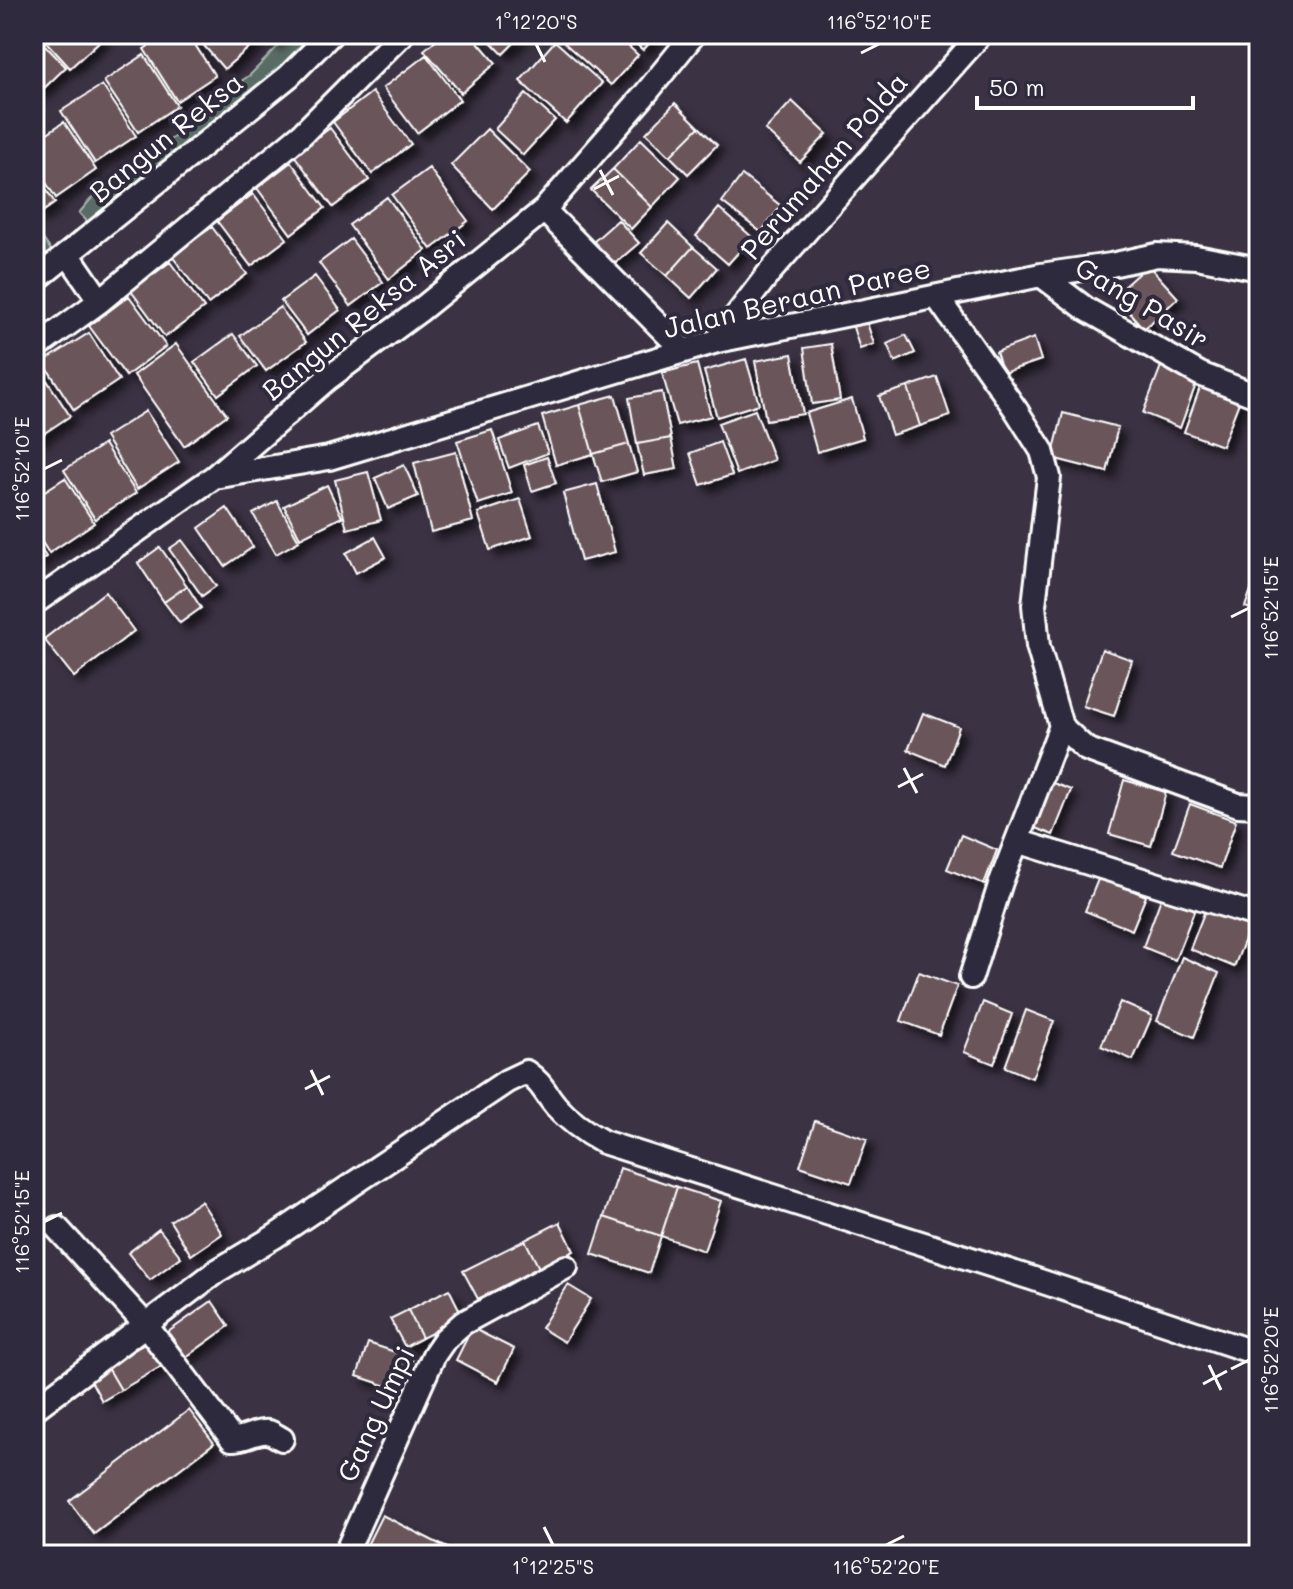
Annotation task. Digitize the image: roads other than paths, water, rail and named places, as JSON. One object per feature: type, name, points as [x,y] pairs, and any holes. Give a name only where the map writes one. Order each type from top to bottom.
[{"type":"street","name":"Bangun Reksa","points":[[34,281],[289,76],[331,34]]},
{"type":"street","points":[[34,349],[100,301],[302,134],[402,34]]},
{"type":"street","name":"Bangun Reksa Asri","points":[[34,603],[214,477],[327,379],[419,311],[544,210],[694,34]]},
{"type":"street","name":"Perumahan Polda","points":[[717,341],[769,273],[981,34]]},
{"type":"street","points":[[544,210],[684,351]]},
{"type":"street","points":[[68,254],[100,301]]},
{"type":"street","name":"Jalan Beraan Paree","points":[[214,477],[329,458],[717,341],[1041,275],[1157,255],[1196,257],[1259,269]]},
{"type":"street","name":"Gang Pasir","points":[[1041,275],[1086,309],[1200,374],[1259,397]]},
{"type":"street","points":[[937,297],[1042,451],[1049,477],[1034,605],[1038,646],[1061,726],[1086,749],[1238,805],[1259,805]]},
{"type":"street","points":[[971,977],[1001,882],[1061,726]]},
{"type":"street","points":[[1017,841],[1259,916]]},
{"type":"street","points":[[34,1409],[217,1271],[274,1237],[507,1081],[526,1072],[540,1082],[555,1104],[580,1130],[603,1142],[1017,1273],[1259,1354]]},
{"type":"street","points":[[57,1228],[145,1324],[232,1439],[240,1440],[260,1432],[268,1432],[282,1439]]},
{"type":"street","name":"Gang Umpi","points":[[345,1555],[434,1355],[445,1339],[463,1323],[566,1267]]}]
